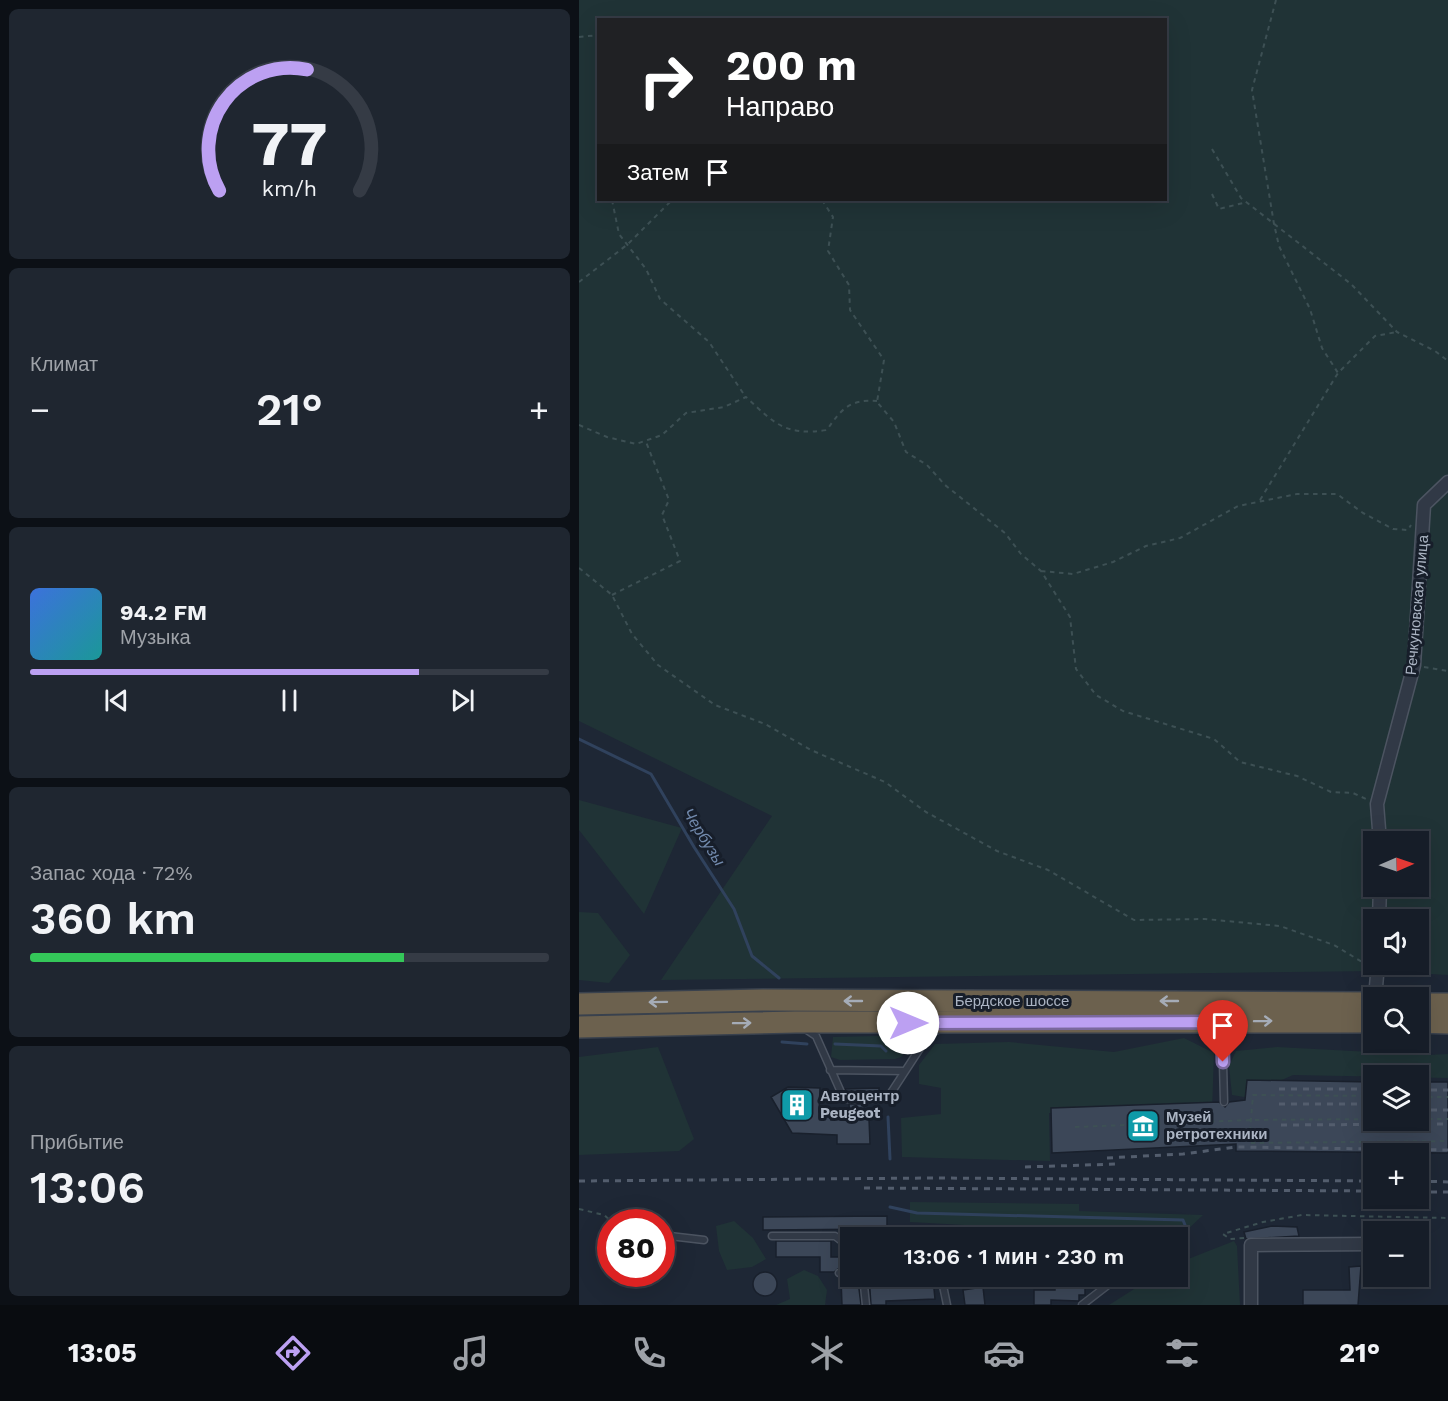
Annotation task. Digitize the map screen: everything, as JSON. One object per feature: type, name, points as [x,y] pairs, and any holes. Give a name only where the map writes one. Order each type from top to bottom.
[{"type":"highway","name":"Бердское шоссе","points":[[579,1004],[697,1002],[1363,1003]]},
{"type":"highway","points":[[697,1002],[697,1023]]},
{"type":"highway","points":[[1429,1004],[1448,1004]]},
{"type":"highway","name":"Бердское шоссе","points":[[579,1027],[796,1022],[953,1024],[1363,1022]]},
{"type":"highway","points":[[1429,1022],[1448,1023]]},
{"type":"street","points":[[1424,505],[1448,482]]},
{"type":"street","name":"Речкуновская улица","points":[[1379,831],[1377,804],[1414,665],[1424,505]]},
{"type":"street","points":[[1251,1305],[1251,1245],[1363,1244]]},
{"type":"lane","points":[[796,1022],[816,1036],[845,1099],[887,1099],[930,1033],[953,1024]]},
{"type":"lane","points":[[1222,1022],[1224,1102]]},
{"type":"lane","points":[[830,1070],[905,1071]]},
{"type":"lane","points":[[772,1236],[835,1236],[840,1240]]},
{"type":"lane","points":[[675,1237],[704,1240]]},
{"type":"lane","points":[[864,1287],[866,1305]]},
{"type":"lane","points":[[943,1287],[947,1305]]},
{"type":"lane","points":[[1082,1305],[1105,1287]]},
{"type":"path","points":[[1276,0],[1252,90],[1274,224],[1279,246],[1310,309],[1322,348],[1338,373]]},
{"type":"path","points":[[579,38],[597,35]]},
{"type":"path","points":[[1212,149],[1241,198],[1351,284],[1397,333],[1435,351],[1448,361]]},
{"type":"path","points":[[1212,194],[1219,209],[1247,202]]},
{"type":"path","points":[[612,201],[619,234],[646,269],[660,299],[709,342],[746,397],[775,424],[803,433],[827,430],[841,409],[864,400],[877,402],[894,422],[906,452],[927,465],[945,485],[1005,533],[1021,554],[1041,572],[1070,617],[1076,669],[1096,695],[1123,711],[1214,739],[1240,762],[1297,776],[1331,792],[1353,793],[1377,804]]},
{"type":"path","points":[[579,282],[628,244],[671,201]]},
{"type":"path","points":[[823,201],[833,217],[828,251],[840,274],[849,285],[850,310],[884,360],[877,402]]},
{"type":"path","points":[[1260,500],[1338,373],[1375,336],[1397,333]]},
{"type":"path","points":[[579,425],[607,437],[636,444],[662,435],[686,413],[724,407],[746,397]]},
{"type":"path","points":[[612,595],[680,561],[662,515],[669,500],[646,441]]},
{"type":"path","points":[[1041,572],[1073,574],[1113,562],[1146,546],[1180,538],[1237,506],[1260,500],[1297,494],[1337,494],[1363,513],[1393,529],[1408,530],[1424,505]]},
{"type":"path","points":[[579,568],[612,595],[632,634],[658,665],[715,705],[765,724],[811,750],[885,782],[926,812],[997,851],[1048,870],[1134,920],[1205,919],[1280,926],[1334,945],[1363,960]]},
{"type":"path","points":[[1414,665],[1448,671]]},
{"type":"path","points":[[1363,1096],[1253,1095],[1249,1120],[1249,1143],[1448,1141]]},
{"type":"path","points":[[1429,1097],[1448,1097]]},
{"type":"path","points":[[1075,1127],[1249,1120],[1363,1119]]},
{"type":"path","points":[[1429,1119],[1448,1119]]},
{"type":"path","points":[[579,1209],[597,1213]]},
{"type":"path","points":[[1251,1248],[1243,1238],[1230,1239],[1223,1234],[1263,1222],[1302,1215],[1448,1218]]},
{"type":"green space","points":[[579,0],[1448,0],[1448,975],[1429,974],[1429,909],[1363,909],[1363,971],[661,980],[772,816],[579,721]]},
{"type":"green space","points":[[579,800],[682,828],[644,914],[579,830]]},
{"type":"green space","points":[[579,912],[598,913],[630,955],[609,983],[579,980]]},
{"type":"green space","points":[[920,1035],[901,1057],[895,1059],[840,1060],[831,1057],[833,1037]]},
{"type":"green space","points":[[1184,1038],[1214,1053],[1212,1112],[1049,1113],[1050,1161],[902,1157],[901,1118],[941,1114],[941,1088],[919,1084],[919,1065],[935,1044],[1009,1042],[1114,1052]]},
{"type":"green space","points":[[658,1047],[694,1139],[679,1151],[579,1155],[579,1057]]},
{"type":"green space","points":[[1277,1047],[1363,1053],[1448,1054],[1448,1078],[1429,1078],[1429,1065],[1363,1065],[1363,1076],[1293,1075],[1244,1097],[1232,1095],[1229,1066],[1236,1051]]},
{"type":"green space","points":[[910,1202],[1079,1204],[1079,1211],[1203,1215],[1188,1229],[1188,1227],[1001,1227],[910,1222]]},
{"type":"green space","points":[[734,1221],[753,1238],[766,1259],[752,1267],[727,1270],[719,1251],[716,1226]]},
{"type":"green space","points":[[1234,1241],[1237,1246],[1240,1305],[1109,1305],[1137,1287],[1188,1287],[1188,1259]]},
{"type":"green space","points":[[804,1270],[818,1276],[827,1290],[825,1305],[776,1305],[790,1299],[787,1279]]},
{"type":"building","points":[[1247,1080],[1363,1082],[1363,1131],[1429,1131],[1429,1082],[1448,1082],[1448,1153],[1429,1153],[1429,1143],[1363,1143],[1363,1152],[1236,1151],[1236,1144],[1052,1153],[1051,1108],[1219,1102],[1225,1107],[1229,1102],[1245,1100]]},
{"type":"building","name":"Автоцентр Peugeot","points":[[788,1087],[820,1088],[819,1112],[832,1113],[831,1120],[850,1119],[849,1104],[864,1104],[864,1119],[869,1119],[870,1144],[837,1144],[837,1135],[792,1133],[771,1097]]},
{"type":"building","points":[[879,1088],[879,1094],[847,1094],[845,1089]]},
{"type":"building","points":[[887,1216],[887,1227],[763,1230],[763,1217]]},
{"type":"building","points":[[1272,1226],[1297,1227],[1299,1236],[1246,1239],[1244,1232]]},
{"type":"building","points":[[776,1241],[831,1241],[831,1257],[840,1257],[840,1268],[834,1272],[820,1272],[820,1257],[776,1257]]},
{"type":"building","points":[[1361,1266],[1358,1305],[1303,1305],[1303,1290],[1350,1290],[1349,1267]]},
{"type":"building","points":[[765,1272],[770,1273],[776,1279],[776,1289],[770,1295],[765,1296],[760,1295],[754,1289],[753,1284],[754,1279],[760,1273]]},
{"type":"building","points":[[841,1287],[859,1287],[861,1305],[842,1305]]},
{"type":"building","points":[[870,1287],[934,1287],[935,1299],[886,1301],[886,1305],[871,1305]]},
{"type":"building","points":[[983,1287],[985,1305],[965,1305],[963,1290]]},
{"type":"building","points":[[1055,1287],[1085,1287],[1085,1295],[1079,1295],[1079,1301],[1051,1300],[1051,1305],[1034,1305],[1034,1290],[1055,1290]]},
{"type":"waterway","name":"Чербузы","points":[[579,739],[651,774],[734,909],[752,956],[779,978]]},
{"type":"waterway","points":[[782,1042],[807,1044]]},
{"type":"waterway","points":[[835,1044],[881,1046],[886,1051]]},
{"type":"waterway","points":[[888,1117],[890,1159]]},
{"type":"waterway","points":[[890,1207],[917,1213],[1183,1220],[1185,1225]]},
{"type":"railway","points":[[1279,1089],[1363,1089]]},
{"type":"railway","points":[[1429,1090],[1448,1090]]},
{"type":"railway","points":[[1279,1104],[1363,1104]]},
{"type":"railway","points":[[1429,1110],[1448,1110]]},
{"type":"railway","points":[[1281,1125],[1448,1124]]},
{"type":"railway","points":[[1107,1158],[1183,1154],[1236,1147],[1448,1150]]},
{"type":"railway","points":[[1025,1167],[1117,1164]]},
{"type":"railway","points":[[579,1181],[934,1178],[1363,1181]]},
{"type":"railway","points":[[1429,1181],[1448,1182]]},
{"type":"railway","points":[[864,1188],[1363,1191]]},
{"type":"railway","points":[[1429,1192],[1448,1192]]},
{"type":"place","name":"Автоцентр Peugeot","points":[[797,1105]]},
{"type":"place","name":"Музей ретротехники","points":[[1143,1126]]},
{"type":"route","points":[[908,1023],[1222,1022],[1223,1062]]}]
